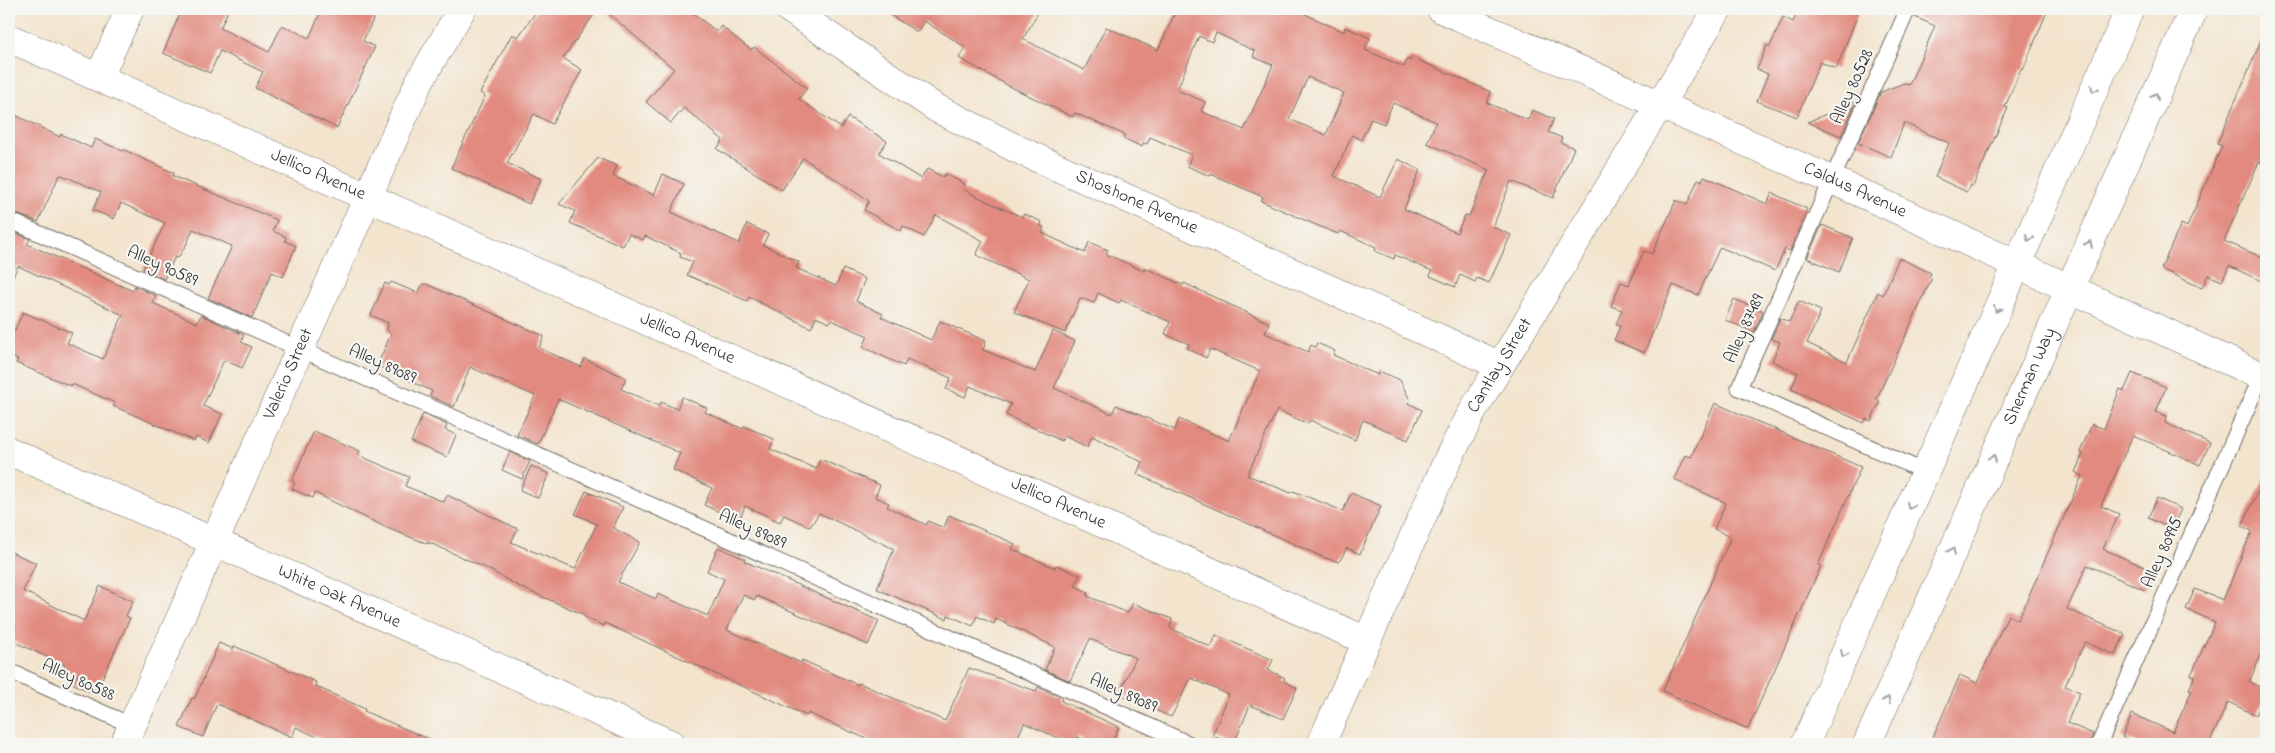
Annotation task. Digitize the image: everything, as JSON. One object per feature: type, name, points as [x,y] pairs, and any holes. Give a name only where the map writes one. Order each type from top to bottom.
[{"type":"street","points":[[100,77],[130,9]]},
{"type":"street","name":"Valerio Street","points":[[129,735],[419,82],[462,9]]},
{"type":"street","name":"Shoshone Avenue","points":[[789,9],[936,108],[1017,149],[1499,365]]},
{"type":"street","name":"Caldus Avenue","points":[[1441,9],[1832,180],[2070,289],[2265,373]]},
{"type":"street","name":"Cantlay Street","points":[[1321,744],[1449,457],[1499,365],[1718,9]]},
{"type":"street","points":[[1805,744],[2130,9]]},
{"type":"street","name":"Sherman Way","points":[[1867,744],[2194,9]]},
{"type":"street","name":"Jellico Avenue","points":[[9,38],[1367,641]]},
{"type":"street","name":"White Oak Avenue","points":[[9,451],[671,744]]},
{"type":"lane","name":"Alley 80528","points":[[1832,180],[1908,9]]},
{"type":"lane","name":"Alley 87489","points":[[1832,180],[1739,388],[1925,472]]},
{"type":"lane","name":"Alley 90589","points":[[9,220],[300,349]]},
{"type":"lane","name":"Alley 89089","points":[[300,349],[1190,744]]},
{"type":"lane","name":"Alley 80995","points":[[2099,744],[2265,373]]},
{"type":"lane","name":"Alley 80588","points":[[9,671],[129,735]]},
{"type":"building","points":[[182,9],[229,9],[220,28],[269,52],[282,25],[309,38],[322,9],[378,9],[363,41],[375,47],[337,128],[255,88],[263,72],[220,51],[210,73],[163,53]]},
{"type":"building","points":[[538,9],[598,9],[563,58],[582,70],[552,124],[534,114],[507,163],[541,179],[529,204],[451,168],[485,96],[480,93],[512,34],[518,37]]},
{"type":"building","points":[[603,9],[688,9],[717,32],[721,26],[751,50],[754,47],[807,88],[799,99],[841,128],[848,117],[887,141],[879,153],[921,179],[927,169],[943,177],[945,174],[965,184],[963,189],[984,200],[1022,217],[1024,214],[1042,222],[1040,226],[1044,227],[1042,233],[1085,253],[1089,242],[1108,250],[1106,254],[1144,271],[1145,268],[1183,285],[1184,283],[1269,323],[1265,333],[1308,352],[1311,345],[1315,347],[1317,343],[1335,351],[1333,355],[1378,375],[1379,371],[1400,380],[1410,400],[1408,403],[1422,410],[1408,440],[1363,420],[1355,440],[1310,420],[1308,424],[1277,410],[1247,475],[1343,511],[1351,493],[1381,506],[1360,554],[1347,548],[1339,562],[1325,558],[1137,474],[1142,462],[1092,436],[1087,447],[1064,436],[1062,441],[1006,415],[1011,404],[970,386],[965,397],[946,389],[951,378],[907,359],[904,366],[863,347],[868,336],[831,320],[829,323],[816,317],[811,328],[749,297],[747,301],[687,275],[693,262],[680,257],[681,253],[645,236],[643,240],[629,234],[623,246],[570,223],[575,211],[559,204],[598,158],[617,166],[613,176],[654,195],[663,174],[684,184],[671,212],[739,243],[747,224],[768,234],[763,245],[799,262],[796,268],[836,286],[843,269],[865,279],[856,301],[883,314],[881,317],[931,340],[940,321],[986,341],[983,350],[1035,372],[1053,331],[1075,341],[1054,388],[1112,414],[1116,405],[1175,430],[1179,419],[1229,441],[1260,371],[1210,349],[1206,358],[1187,348],[1189,344],[1165,334],[1170,322],[1121,300],[1119,303],[1098,293],[1094,303],[1080,298],[1065,333],[1014,312],[1029,279],[976,255],[983,241],[936,215],[924,237],[903,226],[901,231],[864,210],[869,201],[803,158],[782,190],[717,149],[723,140],[684,108],[671,123],[646,102],[674,69]]},
{"type":"building","points":[[881,9],[1040,9],[1023,39],[1084,70],[1106,27],[1158,50],[1177,9],[1307,9],[1305,14],[1344,32],[1345,27],[1370,38],[1365,50],[1404,67],[1407,59],[1410,61],[1411,57],[1491,92],[1487,103],[1528,120],[1532,110],[1554,119],[1548,132],[1562,138],[1560,142],[1574,148],[1553,198],[1511,181],[1493,227],[1511,235],[1489,283],[1477,278],[1475,282],[1460,275],[1455,287],[1430,276],[1432,271],[1395,255],[1394,259],[1375,251],[1376,247],[1340,231],[1338,234],[1309,222],[1261,201],[1263,197],[1211,174],[1210,176],[1187,166],[1192,155],[1150,137],[1147,144],[1143,143],[1142,147],[1123,138],[1125,135],[1075,113],[1073,117],[1009,86],[959,58],[965,47],[924,21],[917,32]],"holes":[[[1216,33],[1255,51],[1253,57],[1273,65],[1244,130],[1201,111],[1205,102],[1177,90],[1199,36],[1212,42]],[[1308,77],[1344,93],[1326,135],[1289,119]],[[1393,103],[1436,122],[1427,143],[1489,170],[1469,216],[1465,215],[1457,233],[1404,209],[1420,170],[1398,159],[1380,197],[1334,176],[1352,135],[1361,140],[1371,119],[1384,124]]]},
{"type":"building","points":[[1799,9],[1847,9],[1858,14],[1836,69],[1820,62],[1797,117],[1757,101],[1768,74],[1757,69],[1767,45],[1770,47],[1783,17],[1793,22]]},
{"type":"building","points":[[1917,9],[2048,9],[2023,70],[2021,69],[2005,107],[2008,108],[1973,186],[1970,185],[1967,192],[1935,177],[1949,143],[1904,123],[1891,157],[1858,143],[1881,92],[1904,83],[1909,85],[1935,26],[1915,17]]},
{"type":"building","points":[[2266,29],[2266,166],[2259,162],[2224,241],[2266,259],[2266,283],[2229,266],[2222,281],[2208,275],[2202,288],[2161,269],[2181,224],[2187,227],[2222,146],[2217,144]]},
{"type":"building","points":[[1856,102],[1841,136],[1807,122]]},
{"type":"building","points":[[9,112],[60,137],[61,134],[91,148],[95,139],[124,150],[174,173],[173,176],[277,220],[273,231],[286,237],[285,241],[296,246],[283,277],[272,272],[252,318],[208,298],[232,246],[193,229],[186,245],[178,258],[175,257],[164,279],[143,269],[165,223],[121,203],[114,219],[93,210],[101,192],[62,175],[59,176],[38,222],[9,211]]},
{"type":"building","points":[[1704,176],[1767,204],[1772,193],[1807,209],[1790,251],[1785,249],[1775,271],[1720,247],[1698,295],[1673,285],[1644,353],[1614,340],[1620,326],[1616,324],[1622,310],[1611,306],[1621,282],[1629,285],[1644,251],[1652,254],[1676,200],[1687,205],[1698,179],[1702,181]]},
{"type":"building","points":[[1822,225],[1853,238],[1839,272],[1807,258]]},
{"type":"building","points":[[9,230],[30,239],[27,244],[133,291],[135,286],[156,296],[153,303],[197,323],[201,315],[244,335],[241,342],[252,347],[242,368],[224,360],[203,406],[222,414],[209,443],[196,437],[194,441],[113,406],[115,403],[72,384],[71,386],[16,363],[18,360],[9,356],[9,343],[23,312],[72,333],[67,343],[103,359],[123,315],[18,266],[9,285]]},
{"type":"building","points":[[1899,258],[1931,273],[1929,277],[1932,278],[1876,400],[1880,401],[1871,421],[1866,419],[1864,423],[1791,389],[1798,373],[1772,361],[1780,342],[1771,339],[1780,318],[1789,322],[1799,301],[1821,311],[1807,343],[1847,362],[1878,292],[1883,295]]},
{"type":"building","points":[[391,282],[418,293],[423,284],[426,284],[544,336],[539,348],[581,367],[585,359],[626,378],[621,389],[659,406],[661,402],[677,409],[682,397],[707,408],[705,412],[743,429],[744,426],[774,439],[770,449],[816,469],[820,459],[880,485],[875,497],[889,503],[887,507],[927,525],[928,521],[944,528],[949,515],[1015,544],[1012,549],[1055,568],[1056,565],[1080,575],[1075,586],[1088,592],[1087,596],[1128,613],[1133,603],[1172,619],[1170,628],[1211,647],[1216,635],[1273,660],[1268,670],[1285,678],[1284,681],[1297,688],[1283,719],[1250,705],[1234,744],[1212,736],[1229,695],[1191,678],[1171,717],[1119,694],[1136,658],[1090,639],[1070,681],[1045,670],[1055,647],[996,619],[994,624],[977,616],[973,626],[948,615],[947,619],[877,589],[894,549],[819,513],[810,527],[784,515],[780,522],[745,506],[739,521],[704,505],[712,488],[673,470],[680,453],[558,399],[538,444],[517,435],[535,396],[470,367],[454,407],[430,396],[432,391],[377,366],[391,334],[387,330],[388,323],[371,315],[385,283],[389,285]]},
{"type":"building","points":[[1734,299],[1763,311],[1754,332],[1725,320]]},
{"type":"building","points":[[2132,373],[2166,387],[2156,412],[2167,416],[2165,423],[2210,443],[2200,465],[2133,435],[2101,506],[2119,514],[2103,549],[2154,571],[2145,590],[2087,565],[2067,609],[2125,634],[2115,655],[2085,642],[2065,686],[2080,692],[2067,723],[2093,734],[2090,744],[1930,744],[1960,675],[1977,683],[2008,615],[2018,620],[2082,476],[2075,472],[2083,454],[2080,452],[2092,424],[2104,429],[2120,389],[2124,391]]},
{"type":"building","points":[[1715,403],[1861,467],[1818,565],[1821,566],[1748,729],[1663,691],[1731,537],[1714,529],[1726,503],[1674,479],[1685,455],[1691,457]]},
{"type":"building","points":[[423,414],[447,425],[445,430],[456,435],[447,457],[411,442]]},
{"type":"building","points":[[314,431],[360,451],[358,455],[409,477],[405,486],[444,502],[447,495],[518,529],[511,542],[575,569],[597,524],[575,514],[586,491],[623,507],[613,528],[640,542],[618,582],[656,599],[658,594],[708,616],[724,579],[707,571],[718,547],[745,559],[744,561],[879,621],[868,645],[757,596],[755,600],[743,595],[727,630],[801,663],[802,660],[945,721],[969,668],[1036,691],[1038,687],[1062,698],[1061,701],[1119,727],[1111,744],[1094,744],[1078,737],[1072,744],[1024,723],[1015,744],[878,744],[808,713],[807,716],[605,623],[604,626],[584,617],[585,615],[522,588],[486,568],[428,542],[428,544],[387,528],[315,493],[313,498],[292,489],[295,483],[292,481]]},
{"type":"building","points":[[510,452],[530,461],[522,479],[502,470]]},
{"type":"building","points":[[531,466],[549,474],[538,498],[520,490]]},
{"type":"building","points":[[2266,474],[2266,644],[2249,682],[2266,690],[2266,694],[2256,715],[2228,702],[2209,744],[2139,744],[2122,737],[2132,714],[2173,732],[2192,690],[2189,689],[2195,676],[2191,675],[2215,622],[2186,609],[2195,589],[2223,600],[2252,531],[2242,526]]},
{"type":"building","points":[[2157,498],[2181,509],[2172,529],[2148,518]]},
{"type":"building","points":[[9,551],[36,563],[23,591],[84,621],[100,586],[133,601],[126,616],[130,618],[95,694],[72,683],[77,674],[64,668],[65,665],[10,640],[16,626],[9,624]]},
{"type":"building","points":[[219,643],[233,649],[234,646],[316,682],[315,686],[365,709],[364,711],[440,744],[332,744],[296,727],[292,737],[217,704],[203,737],[179,727],[192,698],[195,698]]}]
